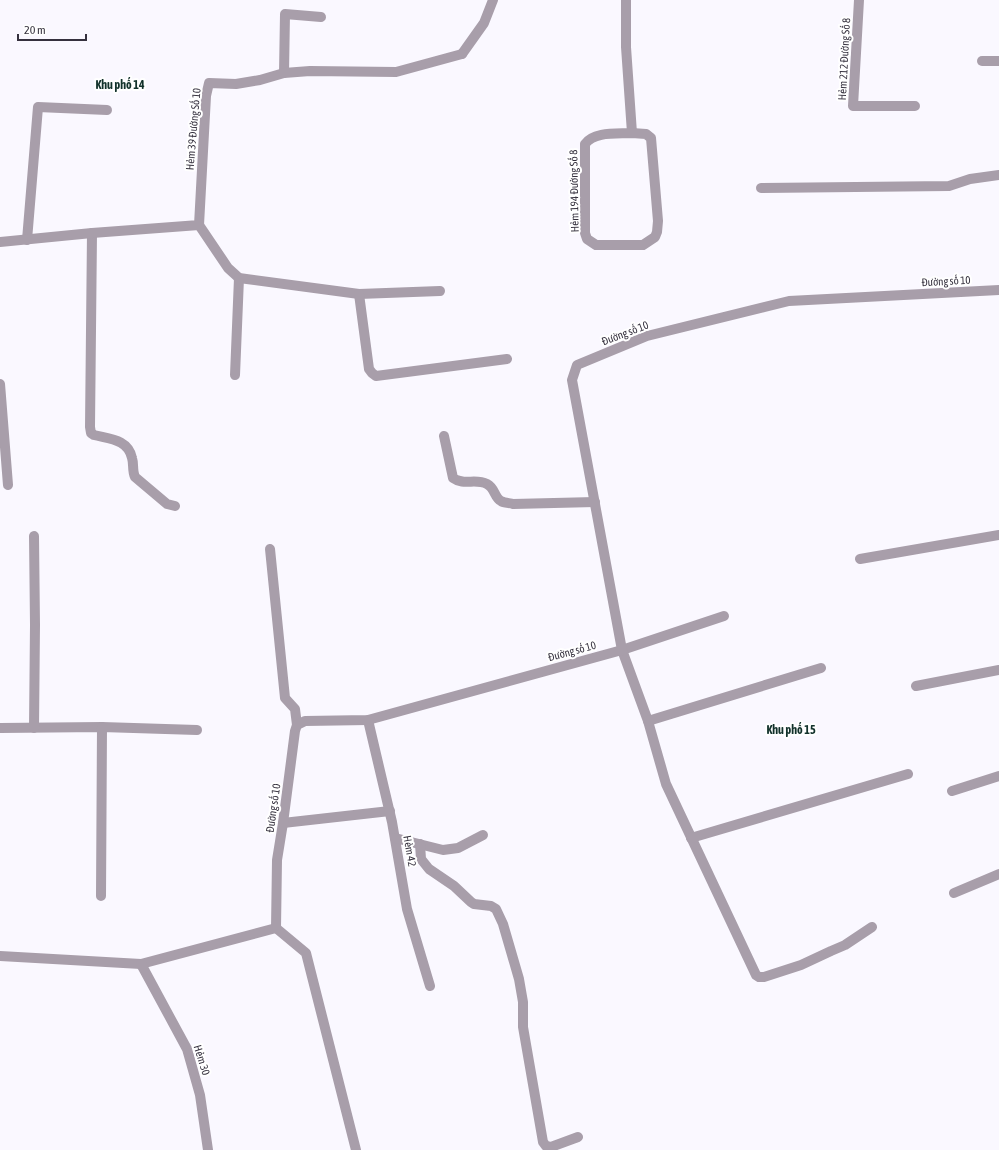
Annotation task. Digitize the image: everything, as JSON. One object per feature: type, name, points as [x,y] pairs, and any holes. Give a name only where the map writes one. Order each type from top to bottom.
[{"type":"street","name":"Hẻm 39 Đường Số 10","points":[[199,225],[206,96],[209,82],[236,84],[260,80],[284,73],[310,70],[396,72],[462,54],[484,23],[493,0]]},
{"type":"street","points":[[626,0],[626,47],[632,133]]},
{"type":"street","name":"Hẻm 212 Đường Số 8","points":[[860,0],[853,106],[915,106]]},
{"type":"street","points":[[284,73],[285,14],[321,17]]},
{"type":"street","points":[[982,61],[999,61]]},
{"type":"street","points":[[27,240],[38,107],[107,110]]},
{"type":"street","name":"Hẻm 194 Đường Số 8","points":[[632,133],[646,134],[651,138],[658,221],[657,232],[654,237],[643,245],[596,245],[587,240],[585,233],[585,144],[591,138],[601,135],[632,133]]},
{"type":"street","points":[[761,188],[950,186],[970,179],[999,175]]},
{"type":"street","points":[[0,242],[199,225],[228,268],[239,278],[359,294],[440,291]]},
{"type":"street","points":[[92,233],[91,433],[121,442],[132,457],[135,477],[167,504],[175,506]]},
{"type":"street","points":[[235,375],[239,278]]},
{"type":"street","name":"Đường số 10","points":[[276,928],[277,860],[297,725],[305,721],[368,720],[622,650],[572,380],[576,365],[647,336],[790,302],[999,290]]},
{"type":"street","points":[[359,294],[368,369],[376,376],[507,359]]},
{"type":"street","points":[[0,384],[8,485]]},
{"type":"street","points":[[444,436],[453,478],[458,482],[475,482],[488,485],[493,488],[501,502],[513,504],[595,502]]},
{"type":"street","points":[[860,559],[999,535]]},
{"type":"street","points":[[34,536],[34,728]]},
{"type":"street","points":[[270,549],[285,698],[295,709],[297,725]]},
{"type":"street","points":[[724,616],[622,650],[648,720],[666,784],[756,975],[759,977],[764,977],[801,965],[845,945],[872,927]]},
{"type":"street","points":[[648,720],[821,668]]},
{"type":"street","points":[[916,686],[999,670]]},
{"type":"street","name":"Hèm 42","points":[[368,720],[390,810],[408,909],[430,986]]},
{"type":"street","points":[[101,896],[102,727]]},
{"type":"street","points":[[0,728],[102,727],[197,730]]},
{"type":"street","points":[[691,838],[908,774]]},
{"type":"street","points":[[952,790],[999,776]]},
{"type":"street","points":[[283,823],[390,810]]},
{"type":"street","points":[[395,838],[442,850],[458,848],[483,835]]},
{"type":"street","points":[[420,844],[421,859],[429,869],[454,886],[474,904],[487,905],[496,909],[503,924],[519,979],[523,1002],[523,1027],[543,1142],[546,1146],[551,1147],[578,1137]]},
{"type":"street","points":[[954,893],[999,874]]},
{"type":"street","points":[[0,956],[141,964],[276,928],[306,953],[356,1150]]},
{"type":"street","name":"Hẻm 30","points":[[141,964],[187,1049],[200,1095],[208,1150]]},
{"type":"district","name":"Khu phố 14","points":[[120,85]]},
{"type":"district","name":"Khu phố 15","points":[[791,730]]}]
